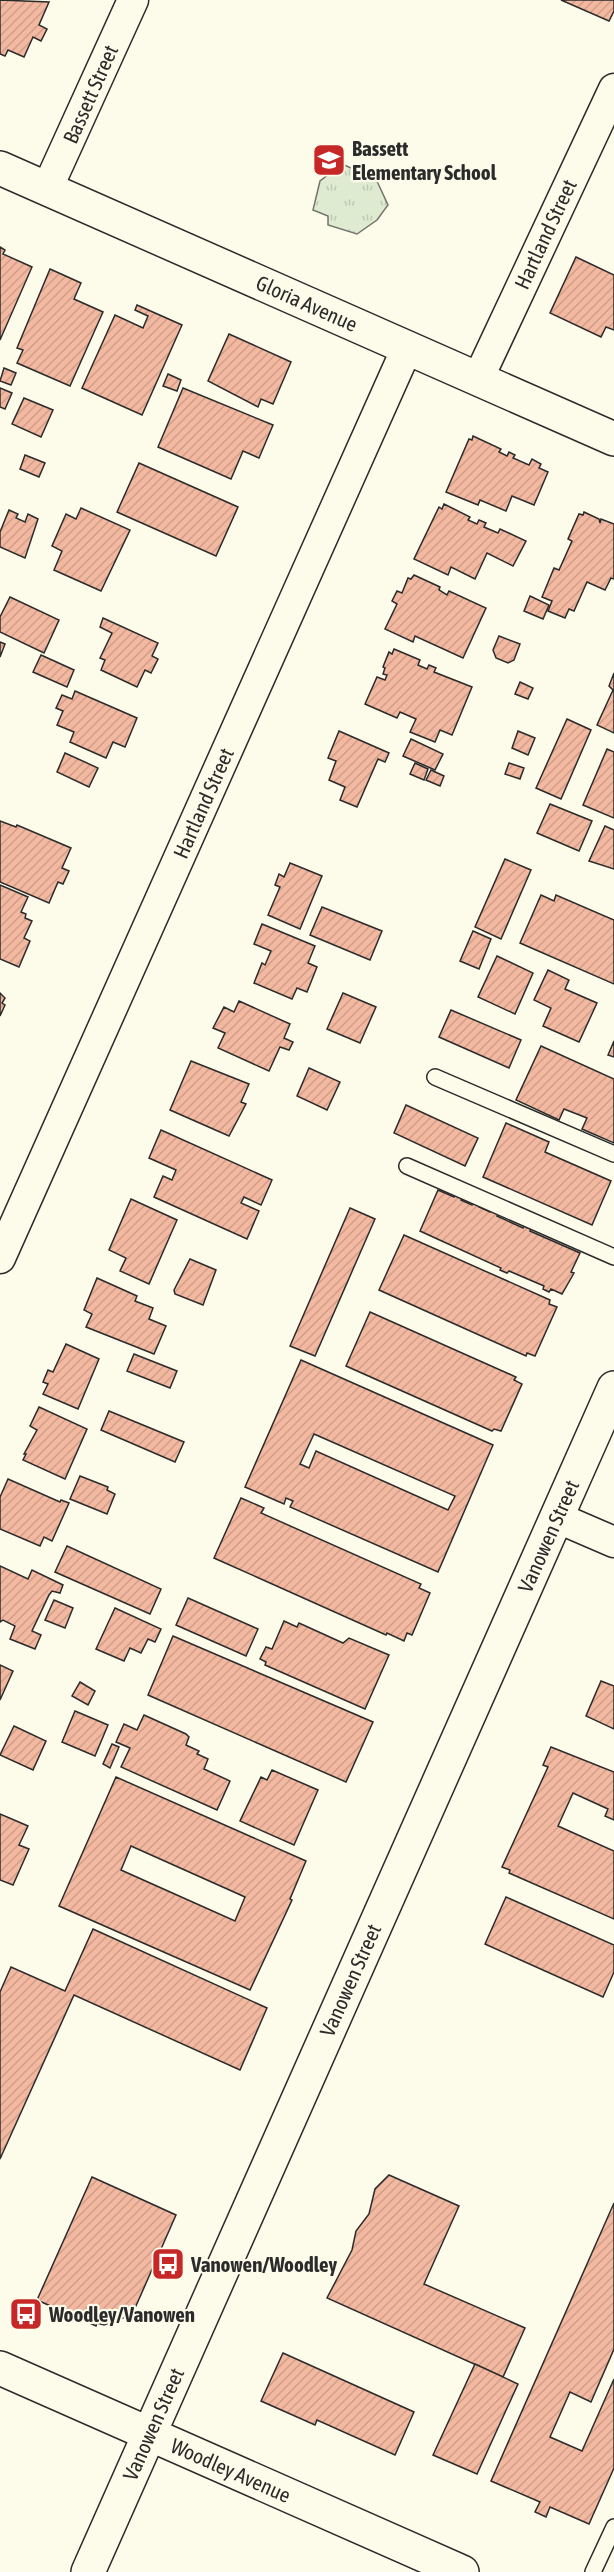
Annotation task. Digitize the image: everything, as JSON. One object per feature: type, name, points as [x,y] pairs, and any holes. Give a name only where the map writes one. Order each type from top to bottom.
[{"type":"main road","name":"Gloria Avenue","points":[[0,168],[614,439]]},
{"type":"main road","name":"Vanowen Street","points":[[88,2572],[614,1388]]},
{"type":"main road","name":"Woodley Avenue","points":[[0,2368],[462,2572]]},
{"type":"street","name":"Bassett Street","points":[[47,189],[132,0]]},
{"type":"street","name":"Hartland Street","points":[[478,379],[614,89]]},
{"type":"street","name":"Hartland Street","points":[[0,1258],[407,348]]},
{"type":"street","points":[[556,1517],[614,1542]]},
{"type":"lane","points":[[435,1077],[614,1154]]},
{"type":"lane","points":[[407,1166],[614,1257]]},
{"type":"lane","points":[[593,2572],[614,2527]]},
{"type":"green space","points":[[342,164],[376,179],[388,205],[377,220],[357,234],[328,225],[328,216],[313,210],[320,181]]},
{"type":"building","points":[[0,0],[49,2],[39,25],[47,29],[41,41],[33,37],[24,57],[8,50],[5,56],[0,54]]},
{"type":"building","points":[[561,0],[614,0],[614,11],[609,21]]},
{"type":"building","points":[[0,247],[5,250],[3,254],[32,267],[0,340]]},
{"type":"building","points":[[576,257],[614,275],[614,330],[606,327],[601,337],[550,313]]},
{"type":"building","points":[[50,269],[81,283],[74,299],[103,312],[70,386],[17,363],[23,350],[17,348]]},
{"type":"building","points":[[137,305],[182,325],[142,415],[82,388],[115,315],[143,328],[148,316],[135,310]]},
{"type":"building","points":[[229,334],[291,362],[273,404],[261,399],[258,407],[208,381]]},
{"type":"building","points":[[4,368],[16,373],[11,385],[0,381]]},
{"type":"building","points":[[168,374],[181,380],[177,391],[163,386]]},
{"type":"building","points":[[0,388],[12,393],[5,409],[0,407]]},
{"type":"building","points":[[183,388],[273,425],[259,458],[243,451],[231,479],[158,447]]},
{"type":"building","points":[[24,398],[53,410],[41,437],[12,424]]},
{"type":"building","points":[[473,436],[501,449],[499,452],[507,456],[509,452],[515,455],[513,458],[529,465],[532,459],[541,464],[539,468],[548,472],[534,505],[512,496],[506,511],[480,500],[478,505],[446,492],[469,439],[472,440]]},
{"type":"building","points":[[25,455],[45,463],[39,477],[20,469]]},
{"type":"building","points":[[139,463],[238,507],[216,556],[117,512]]},
{"type":"building","points":[[444,504],[470,517],[468,520],[477,524],[479,520],[486,523],[484,527],[498,533],[500,529],[526,541],[513,566],[487,553],[475,579],[451,567],[448,575],[414,559],[439,507],[442,509]]},
{"type":"building","points":[[81,508],[130,530],[101,591],[54,570],[62,551],[52,546],[66,514],[76,519]]},
{"type":"building","points":[[9,510],[18,514],[16,518],[25,522],[28,514],[38,519],[25,558],[0,547],[0,532]]},
{"type":"building","points":[[584,512],[599,519],[600,523],[601,519],[614,524],[614,579],[611,578],[605,590],[587,582],[574,611],[569,609],[565,618],[548,611],[552,601],[542,597],[554,568],[559,570],[572,541],[568,539],[579,514],[583,515]]},
{"type":"building","points":[[414,575],[440,587],[439,590],[447,595],[449,591],[486,608],[463,658],[415,636],[413,642],[385,629],[397,604],[392,601],[397,591],[402,593],[408,578],[411,579]]},
{"type":"building","points":[[530,596],[549,605],[543,619],[524,611]]},
{"type":"building","points":[[10,597],[59,620],[44,653],[0,632],[0,617]]},
{"type":"building","points":[[103,618],[158,643],[152,656],[158,659],[151,673],[145,670],[137,687],[101,670],[105,660],[100,658],[112,633],[100,627]]},
{"type":"building","points":[[499,636],[520,644],[514,660],[508,663],[496,658],[493,650]]},
{"type":"building","points":[[0,642],[5,644],[0,657]]},
{"type":"building","points":[[394,649],[420,660],[418,665],[427,669],[429,665],[436,668],[434,672],[472,687],[452,735],[440,730],[435,742],[410,732],[416,719],[400,712],[397,718],[365,704],[377,677],[385,680],[387,675],[383,674],[385,668],[383,667],[389,652],[392,654]]},
{"type":"building","points":[[41,655],[74,670],[67,687],[33,672]]},
{"type":"building","points":[[614,673],[614,733],[597,725],[613,690],[609,686]]},
{"type":"building","points":[[520,682],[533,688],[528,699],[515,694]]},
{"type":"building","points":[[75,691],[137,718],[125,747],[113,742],[106,758],[70,742],[74,732],[57,725],[63,711],[56,708],[62,695],[72,699]]},
{"type":"building","points":[[567,719],[591,730],[561,799],[536,788]]},
{"type":"building","points":[[339,731],[389,753],[385,762],[378,759],[357,807],[340,800],[345,787],[329,780],[336,761],[328,758]]},
{"type":"building","points":[[518,731],[535,738],[528,755],[512,748]]},
{"type":"building","points":[[411,739],[443,754],[435,770],[403,756]]},
{"type":"building","points":[[607,749],[614,752],[614,818],[583,805]]},
{"type":"building","points":[[65,753],[98,768],[89,787],[57,772]]},
{"type":"building","points":[[415,763],[428,769],[424,780],[410,774]]},
{"type":"building","points":[[509,763],[524,768],[520,779],[505,774]]},
{"type":"building","points":[[431,770],[444,776],[440,786],[426,780]]},
{"type":"building","points":[[550,804],[592,821],[579,851],[537,833]]},
{"type":"building","points":[[0,821],[16,827],[17,825],[71,848],[62,868],[69,871],[63,884],[58,882],[49,903],[0,882]]},
{"type":"building","points":[[605,826],[614,830],[614,869],[589,861]]},
{"type":"building","points":[[505,859],[531,870],[501,939],[475,927]]},
{"type":"building","points":[[290,863],[322,876],[300,929],[268,915],[280,887],[275,885],[279,874],[284,877]]},
{"type":"building","points":[[0,885],[28,897],[21,912],[26,914],[25,918],[32,921],[24,938],[30,941],[19,967],[0,959]]},
{"type":"building","points":[[541,895],[554,901],[556,895],[614,920],[614,984],[520,943]]},
{"type":"building","points":[[322,907],[382,931],[370,960],[310,935]]},
{"type":"building","points":[[262,924],[315,946],[308,963],[317,967],[307,992],[297,988],[292,999],[254,983],[262,963],[265,965],[271,951],[254,944]]},
{"type":"building","points":[[473,931],[491,939],[479,969],[460,961]]},
{"type":"building","points":[[497,956],[533,973],[515,1014],[478,997]]},
{"type":"building","points":[[548,970],[569,980],[565,989],[597,1003],[579,1042],[543,1026],[551,1008],[534,1000]]},
{"type":"building","points":[[0,993],[5,998],[2,1003],[5,1005],[0,1016]]},
{"type":"building","points":[[343,993],[376,1007],[360,1043],[327,1029]]},
{"type":"building","points":[[239,1001],[290,1024],[284,1038],[293,1042],[289,1050],[280,1047],[269,1071],[218,1048],[225,1033],[213,1028],[224,1007],[234,1012]]},
{"type":"building","points":[[451,1010],[521,1040],[509,1068],[439,1037]]},
{"type":"building","points":[[614,1041],[614,1057],[608,1055]]},
{"type":"building","points":[[541,1046],[614,1079],[614,1143],[582,1129],[587,1118],[564,1109],[559,1120],[516,1100]]},
{"type":"building","points":[[191,1061],[249,1084],[241,1102],[246,1104],[229,1136],[170,1110]]},
{"type":"building","points":[[309,1068],[340,1082],[327,1110],[297,1096]]},
{"type":"building","points":[[406,1105],[478,1138],[465,1166],[394,1133]]},
{"type":"building","points":[[506,1123],[549,1142],[545,1152],[611,1181],[592,1225],[483,1177]]},
{"type":"building","points":[[161,1130],[272,1180],[261,1205],[244,1197],[241,1203],[259,1211],[247,1239],[154,1197],[163,1176],[172,1180],[176,1170],[149,1158]]},
{"type":"building","points":[[438,1190],[454,1197],[456,1191],[463,1194],[461,1200],[472,1205],[474,1200],[481,1203],[479,1207],[490,1212],[492,1207],[499,1210],[497,1216],[523,1228],[525,1222],[532,1226],[530,1231],[580,1253],[571,1272],[574,1273],[562,1294],[551,1289],[549,1292],[543,1289],[544,1286],[509,1271],[507,1273],[500,1270],[501,1268],[420,1231]]},
{"type":"building","points":[[131,1199],[177,1220],[149,1284],[120,1271],[126,1258],[109,1250]]},
{"type":"building","points":[[350,1208],[375,1219],[315,1356],[290,1346]]},
{"type":"building","points":[[404,1235],[550,1300],[549,1304],[557,1307],[535,1356],[527,1353],[526,1356],[379,1290]]},
{"type":"building","points":[[190,1259],[216,1270],[203,1305],[175,1294],[174,1290]]},
{"type":"building","points":[[97,1278],[137,1296],[135,1301],[153,1308],[149,1319],[166,1326],[154,1354],[86,1327],[92,1314],[84,1310]]},
{"type":"building","points":[[370,1312],[516,1377],[514,1380],[522,1384],[501,1431],[494,1429],[492,1431],[346,1366]]},
{"type":"building","points":[[66,1344],[99,1359],[78,1409],[43,1394],[48,1384],[43,1382],[48,1370],[53,1372]]},
{"type":"building","points":[[134,1354],[177,1371],[170,1388],[127,1371]]},
{"type":"building","points":[[301,1360],[493,1445],[438,1572],[290,1507],[293,1501],[286,1498],[284,1504],[245,1487]],"holes":[[[314,1434],[455,1496],[448,1510],[316,1451],[309,1468],[300,1464]]]},
{"type":"building","points":[[39,1407],[87,1429],[65,1479],[23,1460],[37,1430],[30,1426]]},
{"type":"building","points":[[109,1411],[184,1442],[175,1462],[101,1430]]},
{"type":"building","points":[[80,1476],[108,1487],[107,1490],[115,1494],[107,1514],[70,1499]]},
{"type":"building","points":[[8,1479],[60,1502],[61,1500],[69,1503],[52,1541],[44,1537],[40,1546],[0,1529],[0,1497]]},
{"type":"building","points":[[241,1498],[264,1508],[261,1513],[421,1584],[419,1588],[430,1593],[412,1635],[407,1633],[404,1641],[387,1633],[386,1635],[214,1558]]},
{"type":"building","points":[[67,1546],[161,1589],[150,1614],[55,1572]]},
{"type":"building","points":[[0,1566],[28,1579],[32,1570],[63,1585],[60,1593],[52,1591],[49,1595],[32,1631],[41,1635],[35,1649],[10,1639],[15,1626],[3,1620],[0,1622]]},
{"type":"building","points":[[188,1598],[258,1629],[246,1656],[176,1625]]},
{"type":"building","points":[[54,1600],[73,1608],[65,1628],[45,1620]]},
{"type":"building","points":[[115,1608],[161,1629],[155,1642],[148,1639],[141,1653],[130,1648],[124,1661],[96,1649]]},
{"type":"building","points":[[284,1621],[297,1627],[299,1623],[343,1643],[349,1638],[389,1655],[365,1709],[265,1665],[266,1662],[260,1659],[266,1647],[272,1649]]},
{"type":"building","points":[[173,1636],[373,1722],[346,1782],[148,1695]]},
{"type":"building","points":[[0,1665],[13,1671],[0,1700]]},
{"type":"building","points":[[601,1681],[614,1686],[614,1729],[586,1716]]},
{"type":"building","points":[[80,1682],[95,1691],[88,1705],[72,1696]]},
{"type":"building","points":[[75,1711],[108,1725],[95,1756],[62,1742]]},
{"type":"building","points":[[144,1715],[186,1734],[189,1737],[186,1745],[199,1751],[197,1754],[208,1759],[204,1769],[230,1781],[217,1810],[121,1767],[130,1748],[116,1742],[124,1724],[137,1730]]},
{"type":"building","points":[[14,1726],[46,1741],[33,1770],[0,1755]]},
{"type":"building","points":[[112,1744],[119,1747],[110,1768],[103,1764]]},
{"type":"building","points":[[551,1747],[614,1772],[614,1820],[605,1816],[608,1809],[573,1793],[558,1826],[614,1851],[614,1919],[509,1873],[510,1870],[502,1867],[548,1767],[543,1765]]},
{"type":"building","points":[[272,1770],[318,1790],[294,1845],[240,1821],[261,1777],[267,1780]]},
{"type":"building","points":[[116,1777],[306,1861],[290,1899],[292,1900],[250,1990],[59,1906]],"holes":[[[131,1846],[245,1897],[235,1921],[121,1870]]]},
{"type":"building","points":[[0,1814],[28,1826],[19,1845],[29,1849],[13,1885],[0,1880]]},
{"type":"building","points":[[506,1897],[614,1945],[614,1972],[603,1997],[485,1944]]},
{"type":"building","points":[[93,1929],[267,2008],[240,2070],[74,1995],[0,2159],[0,1992],[11,1967],[65,1991]]},
{"type":"building","points":[[389,2175],[459,2206],[424,2284],[525,2328],[503,2377],[327,2298],[352,2250],[356,2231],[369,2214],[375,2189]]},
{"type":"building","points":[[92,2177],[176,2215],[132,2315],[104,2325],[97,2323],[96,2326],[37,2300]]},
{"type":"building","points":[[614,2203],[614,2349],[591,2402],[570,2392],[550,2437],[582,2451],[614,2379],[614,2468],[589,2524],[550,2507],[546,2517],[535,2512],[540,2502],[491,2481]]},
{"type":"building","points":[[283,2353],[414,2412],[395,2455],[317,2420],[315,2425],[261,2401]]},
{"type":"building","points":[[475,2364],[518,2384],[477,2474],[433,2455]]},
{"type":"place","name":"Bassett Elementary School","points":[[329,160]]},
{"type":"place","name":"Vanowen/Woodley","points":[[168,2264]]},
{"type":"place","name":"Woodley/Vanowen","points":[[26,2314]]}]
